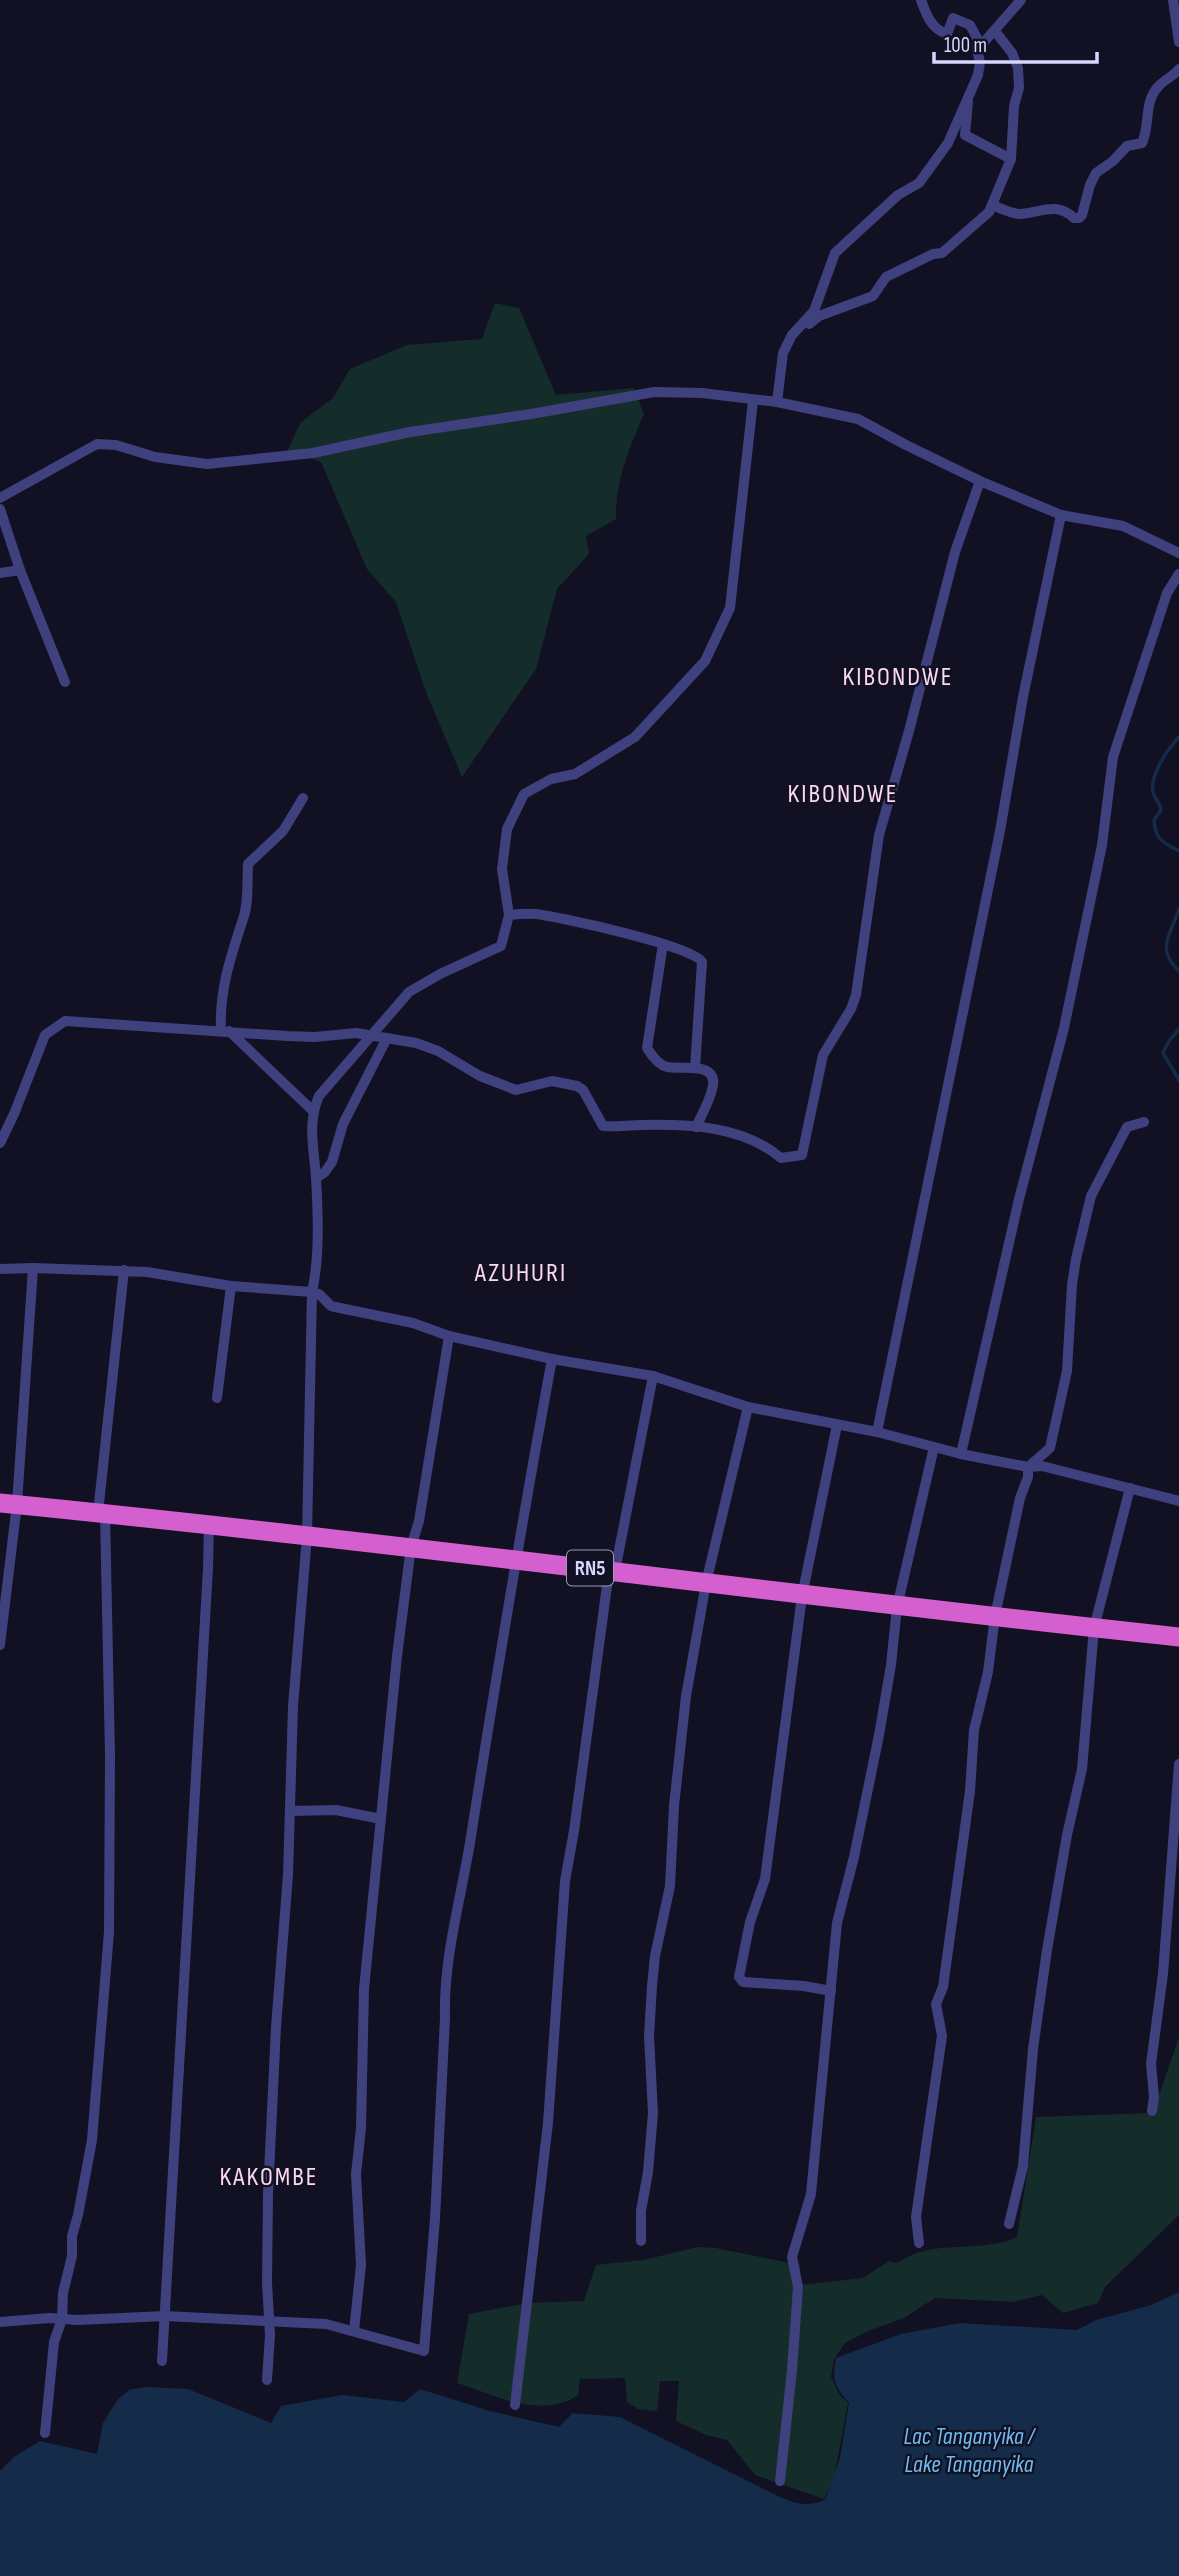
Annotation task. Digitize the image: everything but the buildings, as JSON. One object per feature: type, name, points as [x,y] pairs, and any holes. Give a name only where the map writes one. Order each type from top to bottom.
[{"type":"highway","name":"RN5","points":[[8,1504],[209,1524],[897,1607],[1179,1637]]},
{"type":"street","points":[[777,402],[783,353],[792,335],[814,311],[835,253],[898,195],[919,183],[948,143],[978,75],[980,62],[977,38],[970,25],[953,18],[947,34],[941,32],[929,20],[921,0]]},
{"type":"street","points":[[977,50],[1021,0]]},
{"type":"street","points":[[1173,0],[1179,42]]},
{"type":"street","points":[[792,335],[819,316],[873,296],[886,276],[933,254],[942,253],[981,221],[992,205],[1011,159],[1013,116],[1019,88],[1018,68],[1012,53],[995,31]]},
{"type":"street","points":[[992,205],[1019,214],[1042,208],[1059,209],[1079,218],[1096,173],[1113,161],[1127,146],[1142,143],[1146,135],[1147,113],[1156,88],[1170,80],[1179,69]]},
{"type":"street","points":[[967,98],[965,135],[1011,159]]},
{"type":"street","points":[[0,498],[97,444],[116,445],[155,457],[207,464],[313,453],[410,432],[654,392],[702,393],[777,402],[858,419],[981,481],[1060,515],[1123,526],[1179,554]]},
{"type":"street","points":[[267,2380],[270,2352],[267,2283],[268,2194],[290,1811],[293,1706],[307,1536],[312,1292],[317,1248],[313,1111],[319,1096],[409,992],[440,974],[501,946],[509,915],[502,869],[507,829],[524,794],[551,779],[575,774],[635,737],[705,661],[730,608],[753,401]]},
{"type":"street","points":[[0,1143],[45,1035],[65,1021],[316,1037],[372,1034],[416,1043],[438,1051],[480,1076],[516,1090],[552,1082],[577,1086],[583,1090],[603,1126],[696,1127],[736,1133],[757,1142],[781,1158],[802,1155],[823,1055],[851,1009],[856,995],[878,835],[909,731],[955,552],[981,481]]},
{"type":"street","points":[[0,509],[20,570],[65,682]]},
{"type":"street","points":[[877,1432],[994,858],[1023,696],[1060,515]]},
{"type":"street","points":[[0,573],[20,570]]},
{"type":"street","points":[[961,1454],[1019,1199],[1064,1028],[1102,845],[1113,757],[1167,593],[1179,574]]},
{"type":"street","points":[[303,798],[283,831],[248,864],[244,917],[226,973],[220,1010],[225,1031],[313,1111]]},
{"type":"street","points":[[509,915],[539,914],[680,948],[701,959],[695,1068]]},
{"type":"street","points":[[663,944],[647,1048],[652,1056],[666,1067],[695,1068],[709,1073],[713,1083],[696,1127]]},
{"type":"street","points":[[316,1178],[325,1172],[332,1162],[343,1124],[387,1038]]},
{"type":"street","points":[[919,2243],[916,2217],[942,2036],[936,2004],[943,1987],[970,1791],[974,1730],[988,1672],[995,1616],[1028,1467],[1050,1448],[1066,1371],[1076,1259],[1091,1196],[1127,1127],[1144,1122]]},
{"type":"street","points":[[0,1645],[8,1504],[33,1268]]},
{"type":"street","points":[[0,1269],[124,1270],[231,1286],[312,1292],[319,1294],[331,1306],[413,1323],[449,1336],[552,1359],[653,1376],[748,1407],[877,1432],[961,1454],[1028,1467],[1042,1466],[1179,1501]]},
{"type":"street","points":[[45,2433],[54,2342],[62,2319],[63,2292],[72,2256],[72,2236],[92,2140],[109,1933],[110,1755],[102,1513],[124,1270]]},
{"type":"street","points":[[217,1398],[231,1286]]},
{"type":"street","points":[[354,2331],[361,2265],[356,2174],[361,2128],[362,2035],[381,1819],[411,1547],[419,1521],[449,1336]]},
{"type":"street","points":[[0,2322],[50,2318],[165,2316],[326,2324],[424,2351],[435,2219],[445,2018],[444,1986],[466,1871],[515,1560],[552,1359]]},
{"type":"street","points":[[515,2405],[548,2123],[565,1881],[612,1571],[653,1376]]},
{"type":"street","points":[[641,2241],[641,2211],[648,2172],[653,2113],[649,2036],[654,1966],[670,1886],[674,1805],[686,1696],[706,1583],[748,1407]]},
{"type":"street","points":[[831,1991],[804,1986],[743,1982],[739,1977],[750,1922],[765,1879],[802,1595],[837,1425]]},
{"type":"street","points":[[780,2481],[798,2287],[792,2257],[811,2194],[837,1923],[854,1857],[879,1735],[891,1665],[897,1607],[934,1447]]},
{"type":"street","points":[[1009,2224],[1023,2166],[1033,2049],[1047,1950],[1067,1835],[1082,1769],[1094,1628],[1129,1488]]},
{"type":"street","points":[[162,2361],[209,1524]]},
{"type":"street","points":[[1152,2110],[1154,2097],[1151,2064],[1163,1974],[1179,1764]]},
{"type":"street","points":[[290,1811],[336,1810],[381,1819]]},
{"type":"green space","points":[[495,303],[519,308],[556,395],[634,388],[644,414],[620,478],[616,519],[586,536],[589,554],[557,589],[536,669],[462,777],[426,692],[396,602],[367,569],[321,462],[288,450],[300,423],[333,398],[350,369],[407,345],[482,339]]},
{"type":"green space","points":[[1179,2037],[1179,2215],[1105,2287],[1098,2303],[1063,2313],[1042,2295],[1013,2302],[935,2298],[904,2318],[845,2343],[834,2359],[831,2377],[839,2394],[848,2403],[834,2478],[824,2499],[755,2475],[727,2440],[706,2435],[676,2421],[679,2381],[660,2381],[657,2411],[638,2409],[627,2402],[625,2378],[580,2379],[578,2395],[549,2405],[518,2403],[457,2383],[469,2314],[528,2303],[584,2301],[596,2265],[643,2260],[698,2247],[716,2248],[800,2265],[801,2285],[863,2278],[889,2261],[897,2263],[926,2250],[987,2245],[1017,2237],[1036,2117],[1153,2113]]},
{"type":"water","name":"Lac Tanganyika / Lake Tanganyika","points":[[1179,2292],[1179,2576],[0,2576],[0,2471],[14,2457],[40,2441],[97,2454],[103,2423],[118,2399],[129,2390],[145,2387],[188,2389],[271,2423],[281,2406],[342,2395],[404,2402],[420,2389],[490,2411],[559,2427],[573,2413],[620,2417],[778,2496],[807,2504],[825,2500],[840,2458],[849,2403],[835,2382],[836,2358],[901,2334],[960,2323],[1077,2330],[1096,2320],[1151,2305]]},
{"type":"waterway","points":[[1179,737],[1169,749],[1153,780],[1154,795],[1161,810],[1154,820],[1156,832],[1164,843],[1179,851]]},
{"type":"waterway","points":[[1179,909],[1166,948],[1168,956],[1179,971]]},
{"type":"waterway","points":[[1179,1029],[1163,1053],[1179,1080]]},
{"type":"district","name":"KIBONDWE","points":[[898,677]]},
{"type":"district","name":"KIBONDWE","points":[[843,794]]},
{"type":"district","name":"AZUHURI","points":[[521,1273]]},
{"type":"district","name":"KAKOMBE","points":[[269,2177]]}]
